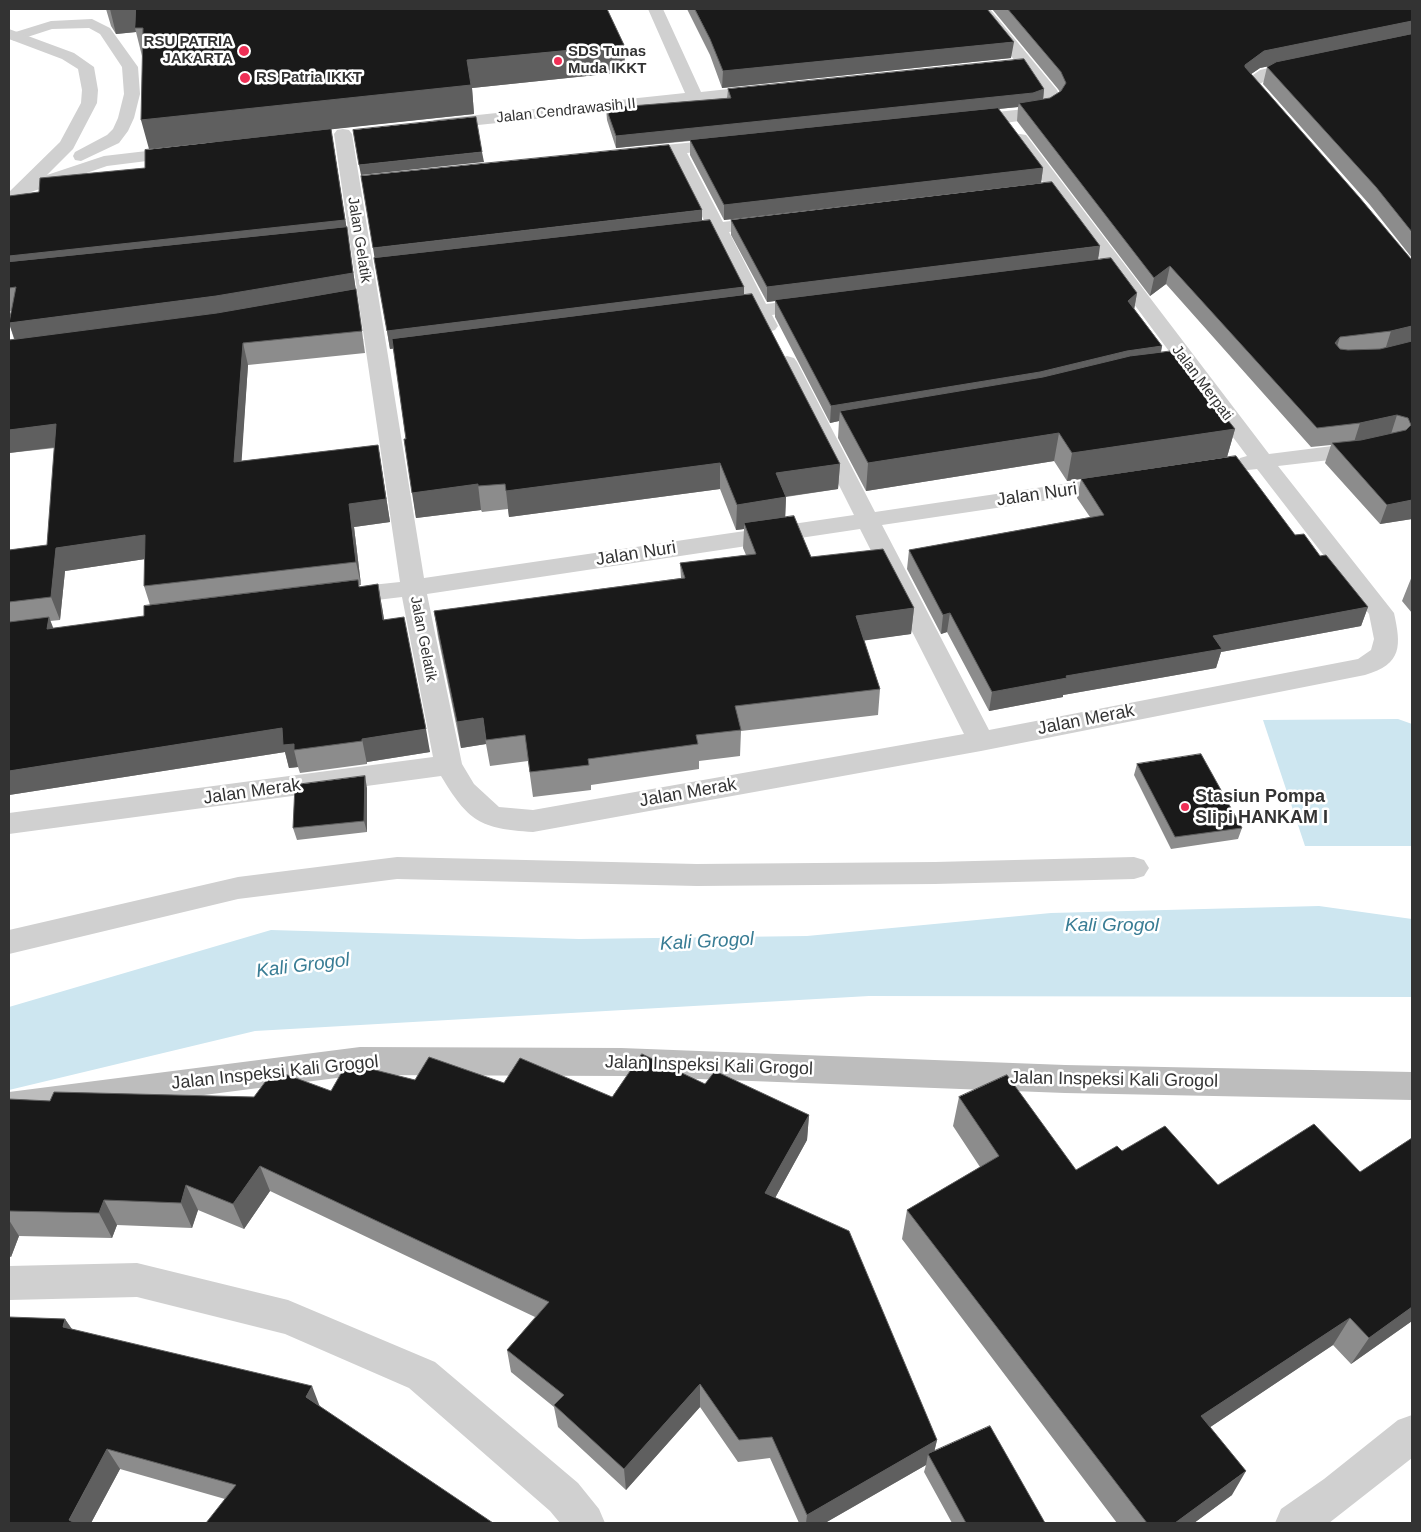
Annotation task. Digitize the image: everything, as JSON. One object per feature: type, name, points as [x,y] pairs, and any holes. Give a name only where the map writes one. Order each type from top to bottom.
[{"type":"street","points":[[655,9],[694,97]]},
{"type":"street","points":[[953,121],[1034,112],[1048,108],[1054,101],[1051,94],[1028,64],[982,9]]},
{"type":"street","points":[[9,202],[23,189],[74,151],[89,103],[90,90],[86,67],[68,56],[12,35]]},
{"type":"street","points":[[1283,120],[1250,83],[1266,73],[1322,61]]},
{"type":"street","points":[[1008,66],[1028,64]]},
{"type":"street","name":"Jalan Cendrawasih II","points":[[421,126],[783,88]]},
{"type":"street","name":"Jalan Merpati","points":[[1002,116],[1049,189],[1115,266],[1180,368],[1262,461],[1381,612],[1387,639],[1383,654]]},
{"type":"street","points":[[324,136],[362,132]]},
{"type":"street","name":"Jalan Gelatik","points":[[343,134],[359,182],[351,242],[364,270],[359,304],[389,357],[413,588],[448,765]]},
{"type":"street","points":[[617,155],[745,142]]},
{"type":"street","points":[[676,149],[760,310],[833,430],[868,519],[981,741]]},
{"type":"street","points":[[23,189],[104,161],[199,150]]},
{"type":"street","points":[[74,151],[104,161]]},
{"type":"street","points":[[660,235],[784,220]]},
{"type":"street","points":[[1093,268],[1115,266]]},
{"type":"street","points":[[364,270],[387,268]]},
{"type":"street","points":[[706,317],[829,302]]},
{"type":"street","points":[[1223,467],[1354,451],[1382,445]]},
{"type":"street","name":"Jalan Nuri","points":[[324,598],[413,588],[1134,480]]},
{"type":"street","name":"Jalan Merak","points":[[9,824],[448,765],[464,791],[491,816],[510,820],[533,821],[981,741],[1365,666],[1383,654]]},
{"type":"street","points":[[9,942],[238,888],[397,868],[697,875],[935,873],[1134,868]]},
{"type":"street","name":"Jalan Inspeksi Kali Grogol","points":[[9,1106],[360,1061],[622,1062],[1065,1079],[1412,1086]]},
{"type":"street","points":[[9,1283],[137,1280],[288,1317],[422,1375],[564,1497],[585,1523]]},
{"type":"street","points":[[1295,1523],[1338,1493],[1412,1434]]},
{"type":"lane","points":[[12,35],[51,25],[92,23],[105,31],[130,67],[132,94],[126,118],[120,131],[113,139],[74,151]]},
{"type":"water","points":[[1398,719],[1412,724],[1412,846],[1305,846],[1263,720]]},
{"type":"water","name":"Kali Grogol","points":[[1319,906],[1412,919],[1412,997],[869,996],[255,1031],[9,1090],[9,1007],[271,930],[579,939],[807,936],[1051,913]]},
{"type":"building","points":[[136,9],[607,9],[624,45],[467,60],[471,85],[141,120],[143,28],[135,28]]},
{"type":"building","points":[[695,9],[987,9],[1014,42],[723,71]]},
{"type":"building","points":[[1008,9],[1412,9],[1412,21],[1264,51],[1245,65],[1245,67],[1412,260],[1412,326],[1391,331],[1340,337],[1335,343],[1340,349],[1348,350],[1380,349],[1412,341],[1412,500],[1387,505],[1332,443],[1361,440],[1406,430],[1411,425],[1408,418],[1397,415],[1360,423],[1317,428],[1170,266],[1154,278],[1019,103],[1050,98],[1061,91],[1066,83],[1061,72]]},
{"type":"building","points":[[1412,34],[1412,232],[1376,187],[1267,67],[1276,62]]},
{"type":"building","points":[[1024,59],[1044,89],[1033,93],[616,136],[606,108],[731,98],[728,89]]},
{"type":"building","points":[[998,108],[1043,168],[724,205],[690,140]]},
{"type":"building","points":[[476,117],[482,152],[359,165],[353,130]]},
{"type":"building","points":[[331,129],[345,220],[9,256],[9,196],[39,192],[40,178],[145,168],[145,150]]},
{"type":"building","points":[[669,145],[702,210],[373,248],[361,176]]},
{"type":"building","points":[[1052,182],[1100,246],[767,287],[731,220]]},
{"type":"building","points":[[710,220],[744,287],[387,331],[374,258]]},
{"type":"building","points":[[347,227],[353,273],[216,296],[9,323],[16,287],[9,288],[9,262]]},
{"type":"building","points":[[1111,258],[1137,293],[1128,301],[1162,346],[1127,351],[1040,372],[831,406],[775,300]]},
{"type":"building","points":[[356,289],[362,331],[243,343],[234,462],[378,445],[386,499],[349,504],[356,562],[144,586],[145,535],[56,548],[51,597],[9,602],[9,550],[47,545],[56,424],[9,430],[9,340],[217,313]]},
{"type":"building","points":[[752,294],[840,464],[776,473],[786,497],[737,505],[720,463],[506,491],[505,484],[478,486],[478,484],[412,493],[392,339]]},
{"type":"building","points":[[1173,351],[1235,429],[1072,453],[1059,433],[868,463],[840,411],[1043,377],[1130,356]]},
{"type":"building","points":[[1236,456],[1295,535],[1304,534],[1320,556],[1326,555],[1368,607],[1213,636],[1222,649],[1066,676],[1067,678],[992,692],[950,613],[943,615],[909,550],[1104,515],[1081,479]]},
{"type":"building","points":[[794,516],[811,557],[883,549],[914,608],[856,616],[880,689],[735,706],[741,730],[696,735],[698,744],[588,759],[589,765],[530,772],[525,735],[486,740],[483,718],[457,722],[434,611],[685,578],[680,563],[756,554],[744,523]]},
{"type":"building","points":[[358,580],[359,587],[378,584],[383,620],[404,617],[426,729],[362,739],[362,741],[294,750],[294,744],[283,745],[282,728],[9,771],[9,622],[49,617],[47,629],[144,616],[144,606]]},
{"type":"building","name":"Stasiun Pompa Slipi HANKAM I","points":[[1201,754],[1242,828],[1175,837],[1137,764]]},
{"type":"building","points":[[365,776],[364,821],[293,828],[295,785]]},
{"type":"building","points":[[642,1054],[705,1084],[715,1071],[809,1115],[765,1193],[849,1231],[937,1440],[807,1515],[772,1437],[739,1440],[700,1384],[624,1469],[554,1405],[564,1395],[507,1350],[549,1302],[260,1166],[233,1204],[186,1185],[181,1203],[104,1200],[99,1213],[9,1211],[9,1099],[50,1101],[54,1092],[254,1097],[274,1070],[331,1091],[347,1063],[415,1080],[429,1057],[504,1083],[520,1058],[612,1097]]},
{"type":"building","points":[[1007,1075],[1076,1170],[1117,1146],[1122,1151],[1165,1126],[1218,1185],[1314,1124],[1360,1172],[1412,1138],[1412,1307],[1369,1338],[1350,1318],[1201,1416],[1246,1471],[1175,1523],[1147,1523],[907,1210],[999,1156],[959,1097]]},
{"type":"building","points":[[9,1317],[65,1319],[63,1327],[312,1386],[306,1397],[493,1523],[206,1523],[236,1485],[107,1449],[69,1520],[75,1523],[9,1523]]},
{"type":"building","points":[[990,1426],[1045,1523],[966,1523],[928,1454]]},
{"type":"place","name":"RSU PATRIA JAKARTA","points":[[244,51]]},
{"type":"place","name":"SDS Tunas Muda IKKT","points":[[558,61]]},
{"type":"place","name":"RS Patria IKKT","points":[[245,78]]},
{"type":"place","name":"Stasiun Pompa Slipi HANKAM I","points":[[1185,807]]}]
